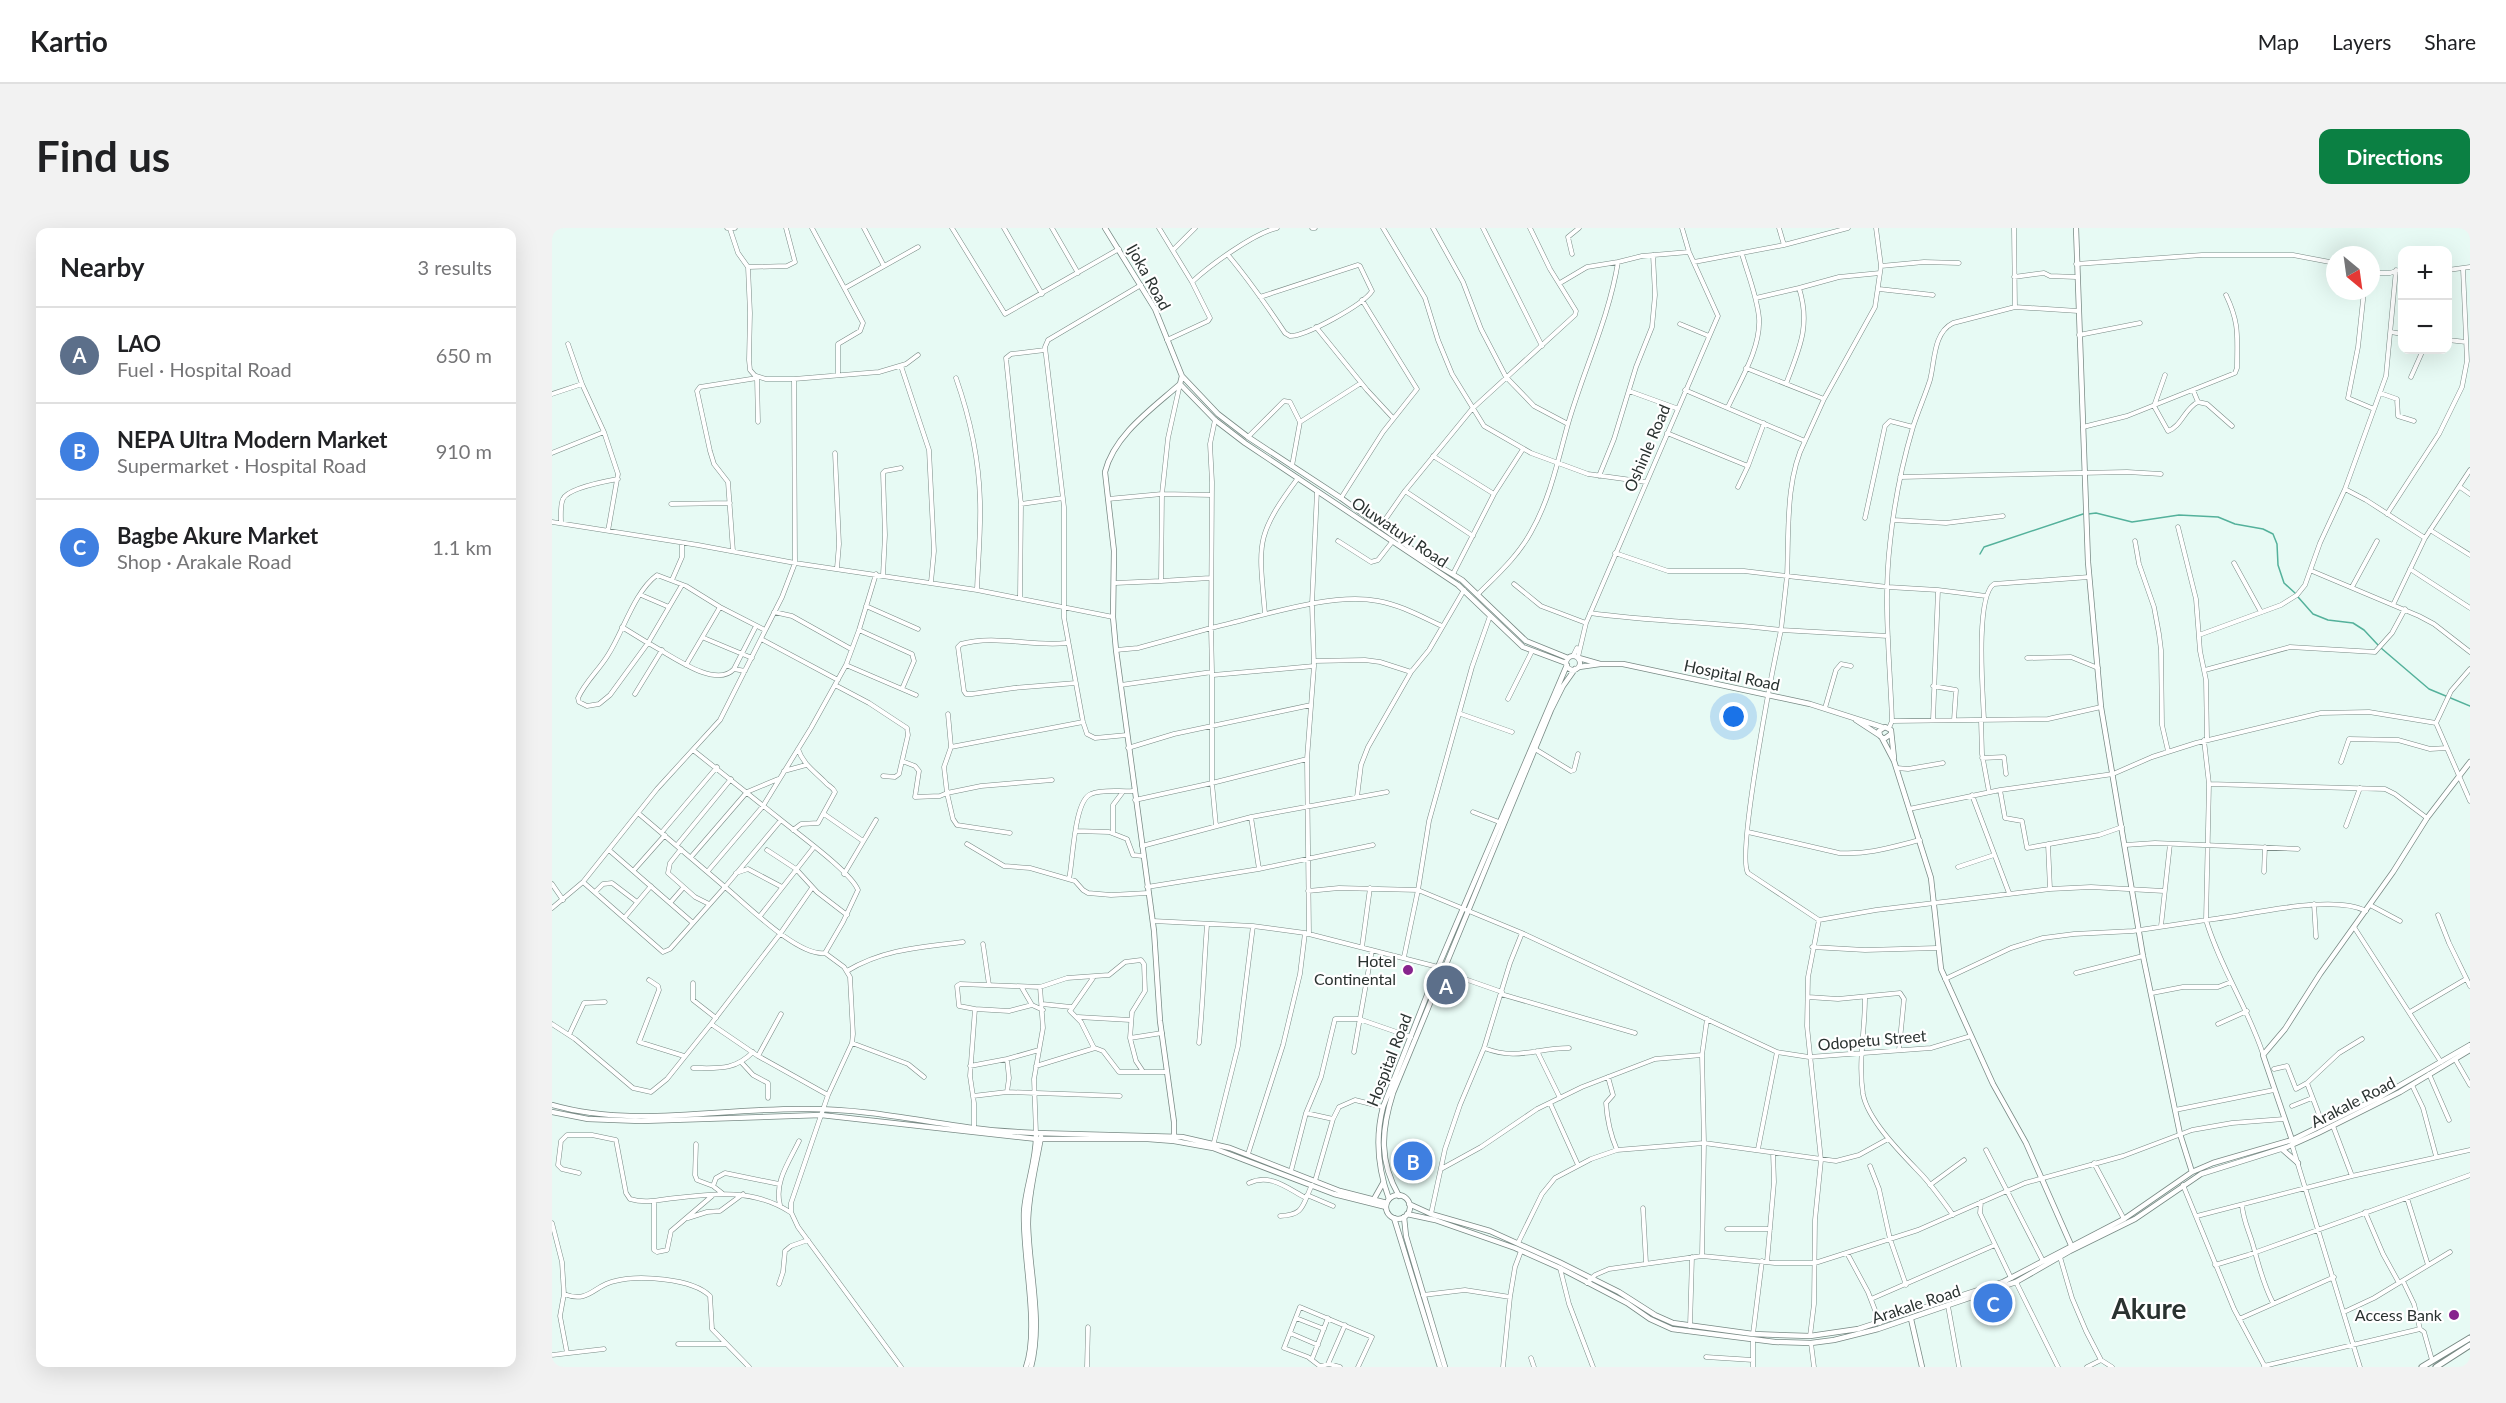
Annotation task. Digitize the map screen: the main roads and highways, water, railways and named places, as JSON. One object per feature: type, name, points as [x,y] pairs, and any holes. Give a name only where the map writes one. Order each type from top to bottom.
[{"type":"main road","points":[[2434,1364],[2470,1338]]},
{"type":"main road","points":[[2422,1367],[2434,1364],[2470,1345]]},
{"type":"waterway","points":[[2088,514],[2096,513],[2132,522],[2179,515],[2218,517],[2235,524],[2263,529],[2273,534],[2277,544],[2278,565],[2284,583],[2295,593]]},
{"type":"waterway","points":[[1980,554],[1984,547],[2083,514]]},
{"type":"waterway","points":[[2298,597],[2313,614],[2328,620],[2353,623],[2364,630],[2378,645]]},
{"type":"waterway","points":[[2381,648],[2429,689],[2470,706]]},
{"type":"place","name":"Hotel Continental","points":[[1408,970]]},
{"type":"place","name":"LAO","points":[[1446,985]]},
{"type":"place","name":"NEPA Ultra Modern Market","points":[[1413,1161]]},
{"type":"place","name":"Bagbe Akure Market","points":[[1993,1303]]},
{"type":"place","name":"Access Bank","points":[[2454,1315]]},
{"type":"district","name":"Akure","points":[[2149,1309]]}]
